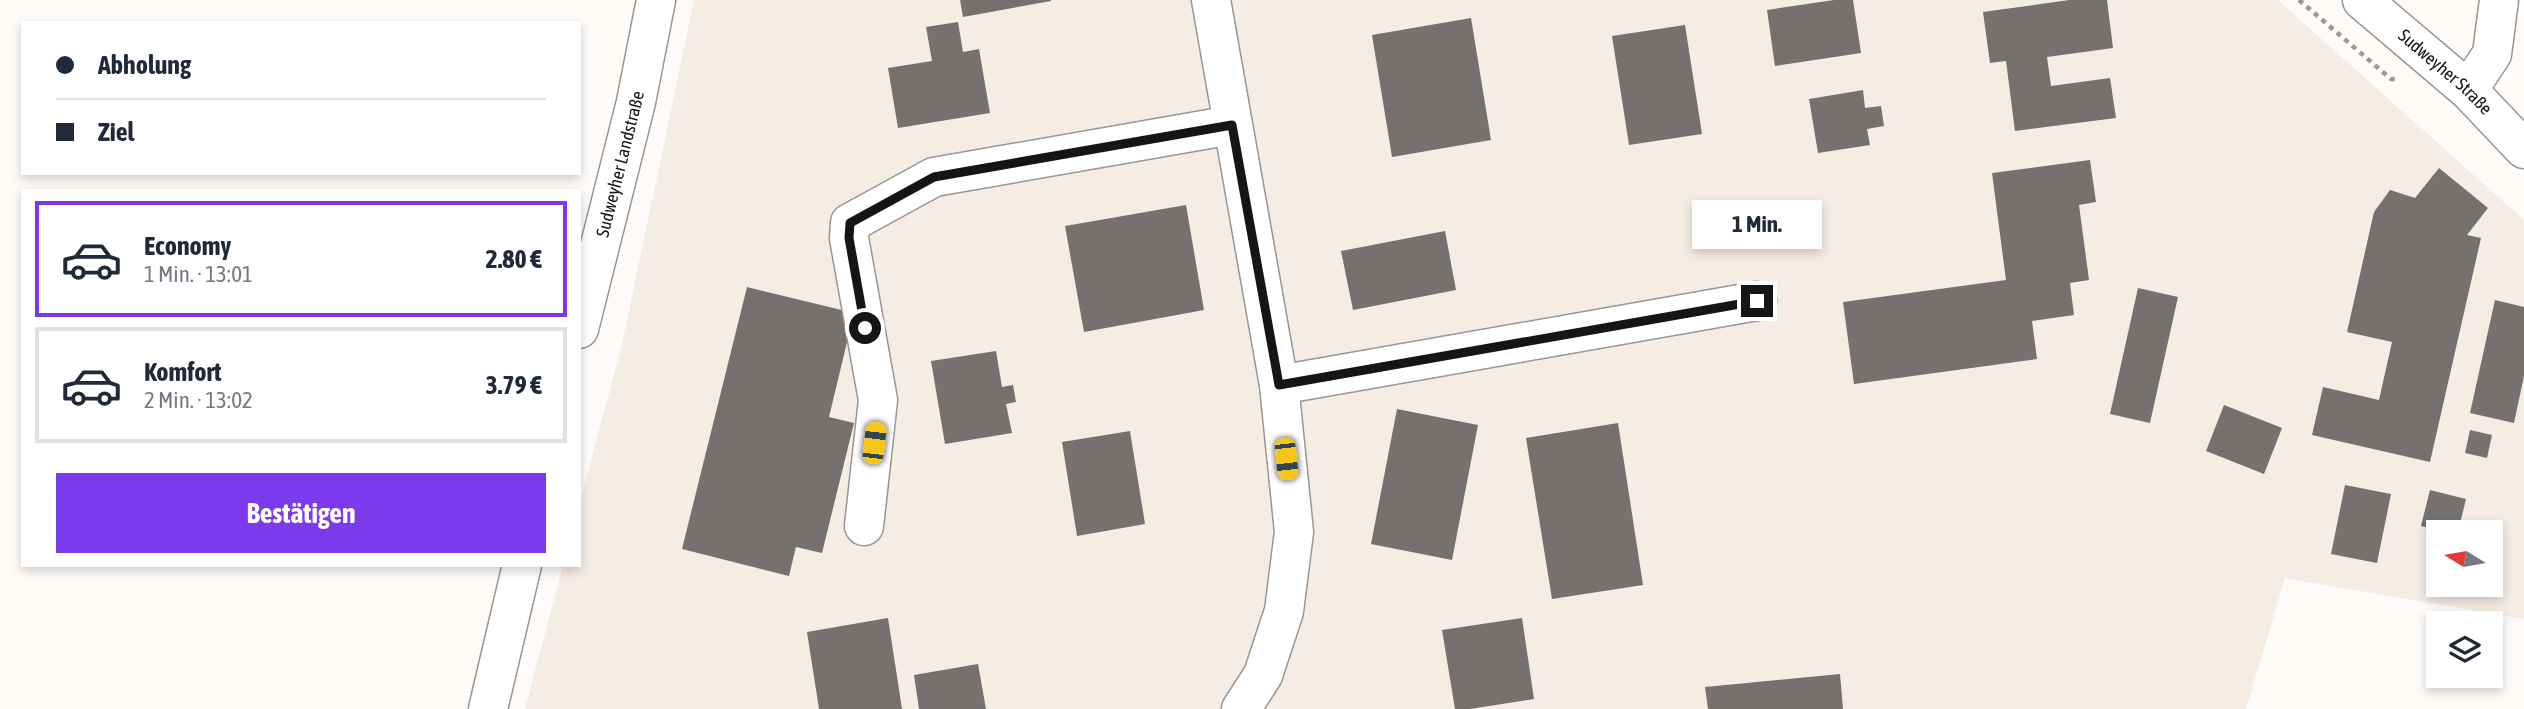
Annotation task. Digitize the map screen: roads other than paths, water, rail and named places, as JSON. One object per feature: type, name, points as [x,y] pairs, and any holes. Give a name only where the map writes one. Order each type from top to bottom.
[{"type":"street","name":"Sudweyher Landstraße","points":[[581,321],[636,102],[656,0]]},
{"type":"street","points":[[1211,0],[1279,385],[1294,532],[1284,611],[1263,675],[1241,709]]},
{"type":"street","name":"Sudweyher Straße","points":[[2362,0],[2468,90],[2524,149]]},
{"type":"street","points":[[2468,90],[2492,54],[2499,0]]},
{"type":"street","points":[[864,526],[878,400],[848,228],[850,223],[934,177],[1232,125]]},
{"type":"street","points":[[1279,385],[1757,301]]},
{"type":"street","points":[[488,709],[522,567]]}]
